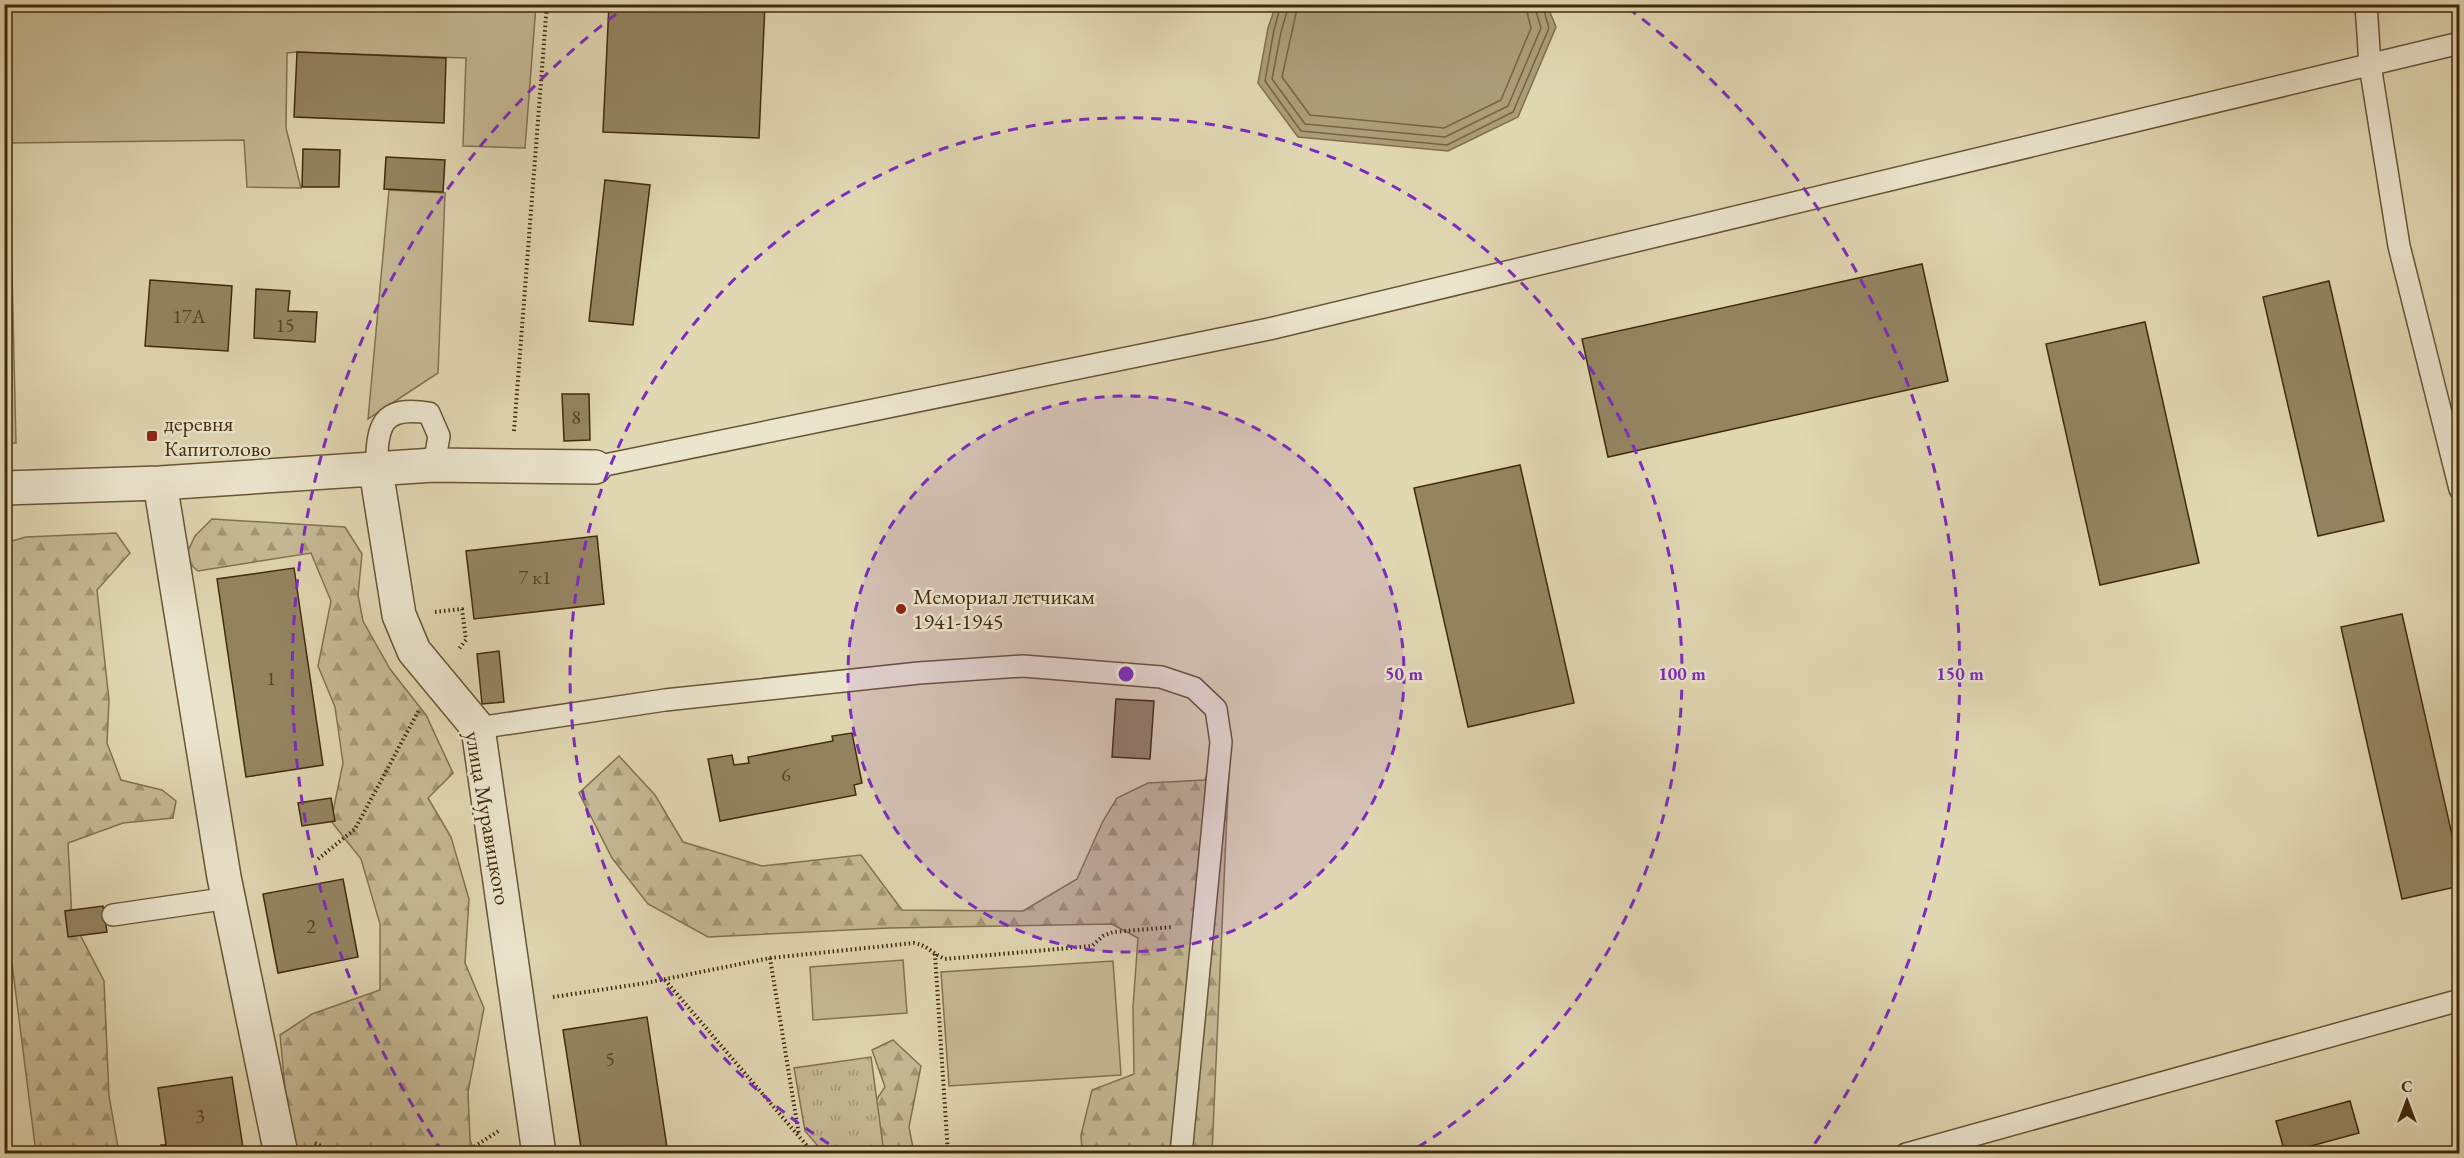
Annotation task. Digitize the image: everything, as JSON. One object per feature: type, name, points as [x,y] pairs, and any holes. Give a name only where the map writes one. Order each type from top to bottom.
[{"type":"street","points":[[4,488],[160,483],[434,465],[595,467]]},
{"type":"street","name":"улица Муравицкого","points":[[376,470],[399,615],[414,651],[478,728],[539,1154]]},
{"type":"street","points":[[160,483],[229,898],[281,1154]]},
{"type":"lane","points":[[2366,4],[2370,64],[2400,246],[2460,489]]},
{"type":"lane","points":[[595,467],[1269,328],[2460,43]]},
{"type":"lane","points":[[376,470],[378,433],[387,418],[409,410],[429,413],[439,436],[434,465]]},
{"type":"lane","points":[[478,728],[665,700],[919,672],[1023,666],[1161,677],[1194,688],[1216,709],[1221,742],[1181,1154]]},
{"type":"lane","points":[[113,915],[229,898]]},
{"type":"lane","points":[[1906,1154],[2460,1000]]},
{"type":"path","points":[[512,465],[547,4]]},
{"type":"path","points":[[318,859],[355,829],[436,677]]},
{"type":"path","points":[[518,1003],[664,979],[770,958],[914,943],[925,945],[945,959],[1092,946],[1103,936],[1113,932],[1203,925]]},
{"type":"path","points":[[935,954],[948,1154]]},
{"type":"path","points":[[770,958],[799,1136]]},
{"type":"path","points":[[664,979],[814,1154]]},
{"type":"green space","points":[[4,5],[536,5],[525,148],[463,146],[466,58],[297,52],[287,53],[286,128],[301,188],[247,187],[244,140],[9,143],[16,443],[5,443]]},
{"type":"green space","points":[[389,190],[445,193],[438,373],[368,419]]},
{"type":"green space","points":[[212,519],[345,527],[362,554],[358,595],[363,621],[390,669],[426,715],[453,773],[428,798],[451,837],[469,899],[465,963],[484,1008],[468,1092],[470,1140],[475,1153],[295,1153],[289,1130],[280,1035],[312,1014],[380,990],[380,924],[361,859],[331,821],[343,763],[335,707],[318,666],[331,601],[311,553],[198,571],[184,559],[195,536]]},
{"type":"green space","points":[[116,533],[130,553],[97,590],[109,700],[107,743],[121,780],[162,790],[176,801],[173,818],[123,823],[68,843],[72,919],[104,981],[109,1096],[119,1153],[36,1153],[4,900],[4,543],[26,537]]},
{"type":"green space","points":[[619,756],[655,795],[683,842],[762,866],[861,855],[902,910],[1023,911],[1077,879],[1103,821],[1117,798],[1148,783],[1205,780],[1212,757],[1229,769],[1212,1153],[1082,1153],[1081,1135],[1092,1090],[1134,1074],[1133,1007],[1138,938],[1112,924],[889,928],[708,937],[648,904],[612,858],[579,793]]},
{"type":"green space","points":[[903,960],[907,1013],[813,1020],[810,967]]},
{"type":"green space","points":[[1113,961],[1121,1075],[949,1086],[941,972]]},
{"type":"green space","points":[[893,1040],[921,1066],[909,1127],[914,1153],[868,1153],[860,1124],[885,1087],[872,1050]]},
{"type":"green space","points":[[871,1057],[884,1153],[824,1153],[805,1131],[794,1068]]},
{"type":"water","points":[[1276,5],[1547,5],[1556,27],[1518,117],[1448,151],[1298,137],[1258,83],[1268,28]]},
{"type":"building","points":[[609,4],[765,4],[759,138],[603,132]]},
{"type":"building","points":[[297,52],[446,58],[444,123],[294,117]]},
{"type":"building","points":[[303,149],[340,150],[339,187],[302,187]]},
{"type":"building","points":[[386,157],[445,160],[443,192],[384,189]]},
{"type":"building","points":[[605,180],[650,185],[633,325],[589,321]]},
{"type":"building","points":[[1922,264],[1948,381],[1608,457],[1582,339]]},
{"type":"building","points":[[150,280],[232,286],[228,351],[145,346]]},
{"type":"building","points":[[2329,281],[2384,521],[2318,536],[2263,297]]},
{"type":"building","points":[[256,289],[290,291],[288,311],[317,312],[315,342],[254,338]]},
{"type":"building","points":[[2145,322],[2199,563],[2100,585],[2046,344]]},
{"type":"building","points":[[562,394],[589,394],[590,440],[564,441]]},
{"type":"building","points":[[1520,465],[1574,703],[1468,727],[1414,488]]},
{"type":"building","points":[[597,536],[604,604],[474,619],[466,551]]},
{"type":"building","points":[[294,568],[323,765],[246,777],[217,579]]},
{"type":"building","points":[[2402,614],[2460,870],[2460,886],[2402,899],[2341,627]]},
{"type":"building","points":[[499,651],[504,702],[482,704],[477,654]]},
{"type":"building","points":[[1116,699],[1154,701],[1150,759],[1112,757]]},
{"type":"building","points":[[852,733],[862,783],[854,785],[856,795],[720,821],[708,759],[732,755],[734,765],[749,763],[748,757],[833,741],[832,736]]},
{"type":"building","points":[[331,798],[335,821],[302,826],[298,803]]},
{"type":"building","points":[[343,879],[358,957],[278,973],[263,894]]},
{"type":"building","points":[[103,906],[107,932],[68,937],[65,911]]},
{"type":"building","points":[[647,1017],[668,1154],[582,1154],[563,1030]]},
{"type":"building","points":[[232,1077],[244,1154],[163,1154],[161,1145],[166,1145],[158,1088]]},
{"type":"building","points":[[2350,1101],[2359,1133],[2285,1153],[2276,1121]]},
{"type":"place","name":"деревня Капитолово","points":[[152,436]]},
{"type":"place","name":"Мемориал летчикам 1941-1945","points":[[901,609]]}]
